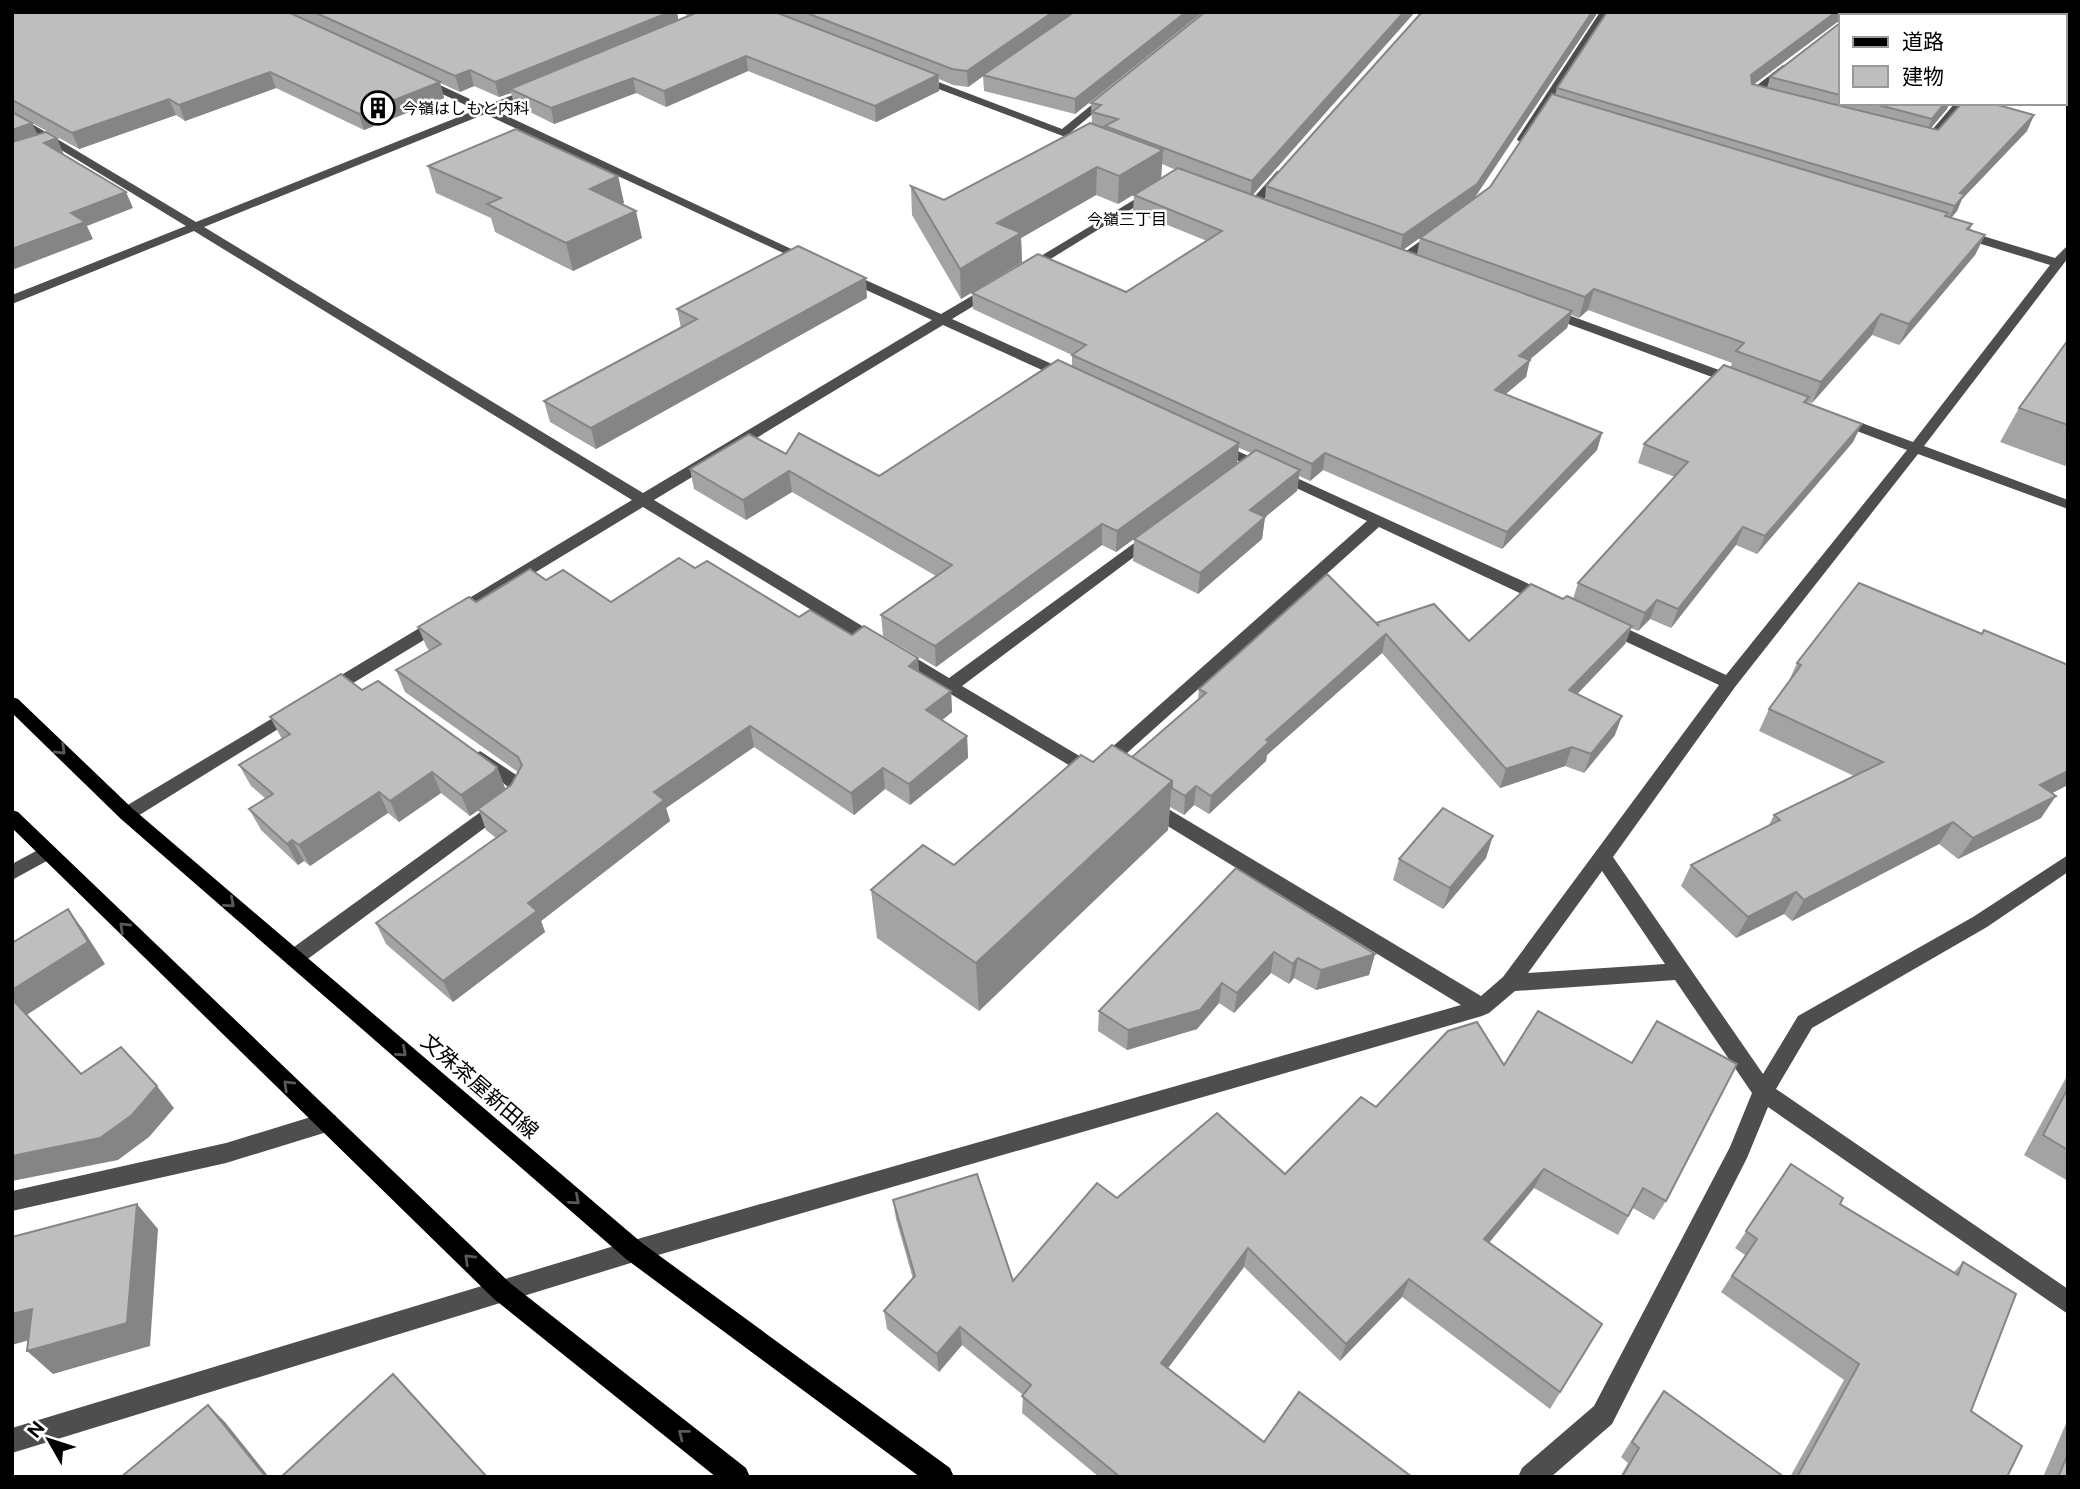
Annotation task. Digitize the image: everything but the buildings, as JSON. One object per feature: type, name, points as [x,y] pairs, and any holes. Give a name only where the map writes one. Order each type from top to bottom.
[{"type":"main road","name":"文殊茶屋新田線","points":[[12,703],[127,814],[634,1251],[941,1477]]},
{"type":"main road","points":[[12,817],[502,1291],[737,1477]]},
{"type":"street","points":[[1515,150],[1605,12]]},
{"type":"street","points":[[1776,102],[1751,95],[1801,57]]},
{"type":"street","points":[[902,71],[1100,148]]},
{"type":"street","points":[[410,75],[776,246],[1087,386]]},
{"type":"street","points":[[965,96],[976,88]]},
{"type":"street","points":[[12,300],[537,89]]},
{"type":"street","points":[[1063,133],[1117,90]]},
{"type":"street","points":[[1903,135],[1928,142],[1959,105]]},
{"type":"street","points":[[1543,106],[1556,110]]},
{"type":"street","points":[[12,115],[640,500],[1099,776],[1377,520]]},
{"type":"street","points":[[34,148],[55,141]]},
{"type":"street","points":[[1253,205],[1289,164]]},
{"type":"street","points":[[127,814],[366,675],[640,500],[1165,184]]},
{"type":"street","points":[[1240,200],[1265,209]]},
{"type":"street","points":[[1404,259],[1447,228]]},
{"type":"street","points":[[1951,231],[2056,263]]},
{"type":"street","points":[[12,1441],[634,1251],[1482,1007],[1510,984],[1730,683],[1915,449],[2068,249]]},
{"type":"street","points":[[1534,307],[1754,388]]},
{"type":"street","points":[[1829,416],[2068,505]]},
{"type":"street","points":[[1205,440],[1247,466],[1377,520],[1566,608]]},
{"type":"street","points":[[950,686],[1163,528]]},
{"type":"street","points":[[1591,619],[1730,683]]},
{"type":"street","points":[[294,958],[511,799],[518,785],[461,744]]},
{"type":"street","points":[[1128,794],[1482,1007]]},
{"type":"street","points":[[12,873],[47,852]]},
{"type":"street","points":[[1602,856],[1763,1092],[2068,1303]]},
{"type":"street","points":[[1531,1477],[1602,1415],[1739,1151],[1763,1092],[1805,1022],[1980,922],[2068,862]]},
{"type":"street","points":[[1510,984],[1682,971]]},
{"type":"street","points":[[12,1201],[226,1153],[327,1122]]},
{"type":"place","name":"今嶺はしもと内科","points":[[378,108]]},
{"type":"district","name":"今嶺三丁目","points":[[1127,219]]}]
